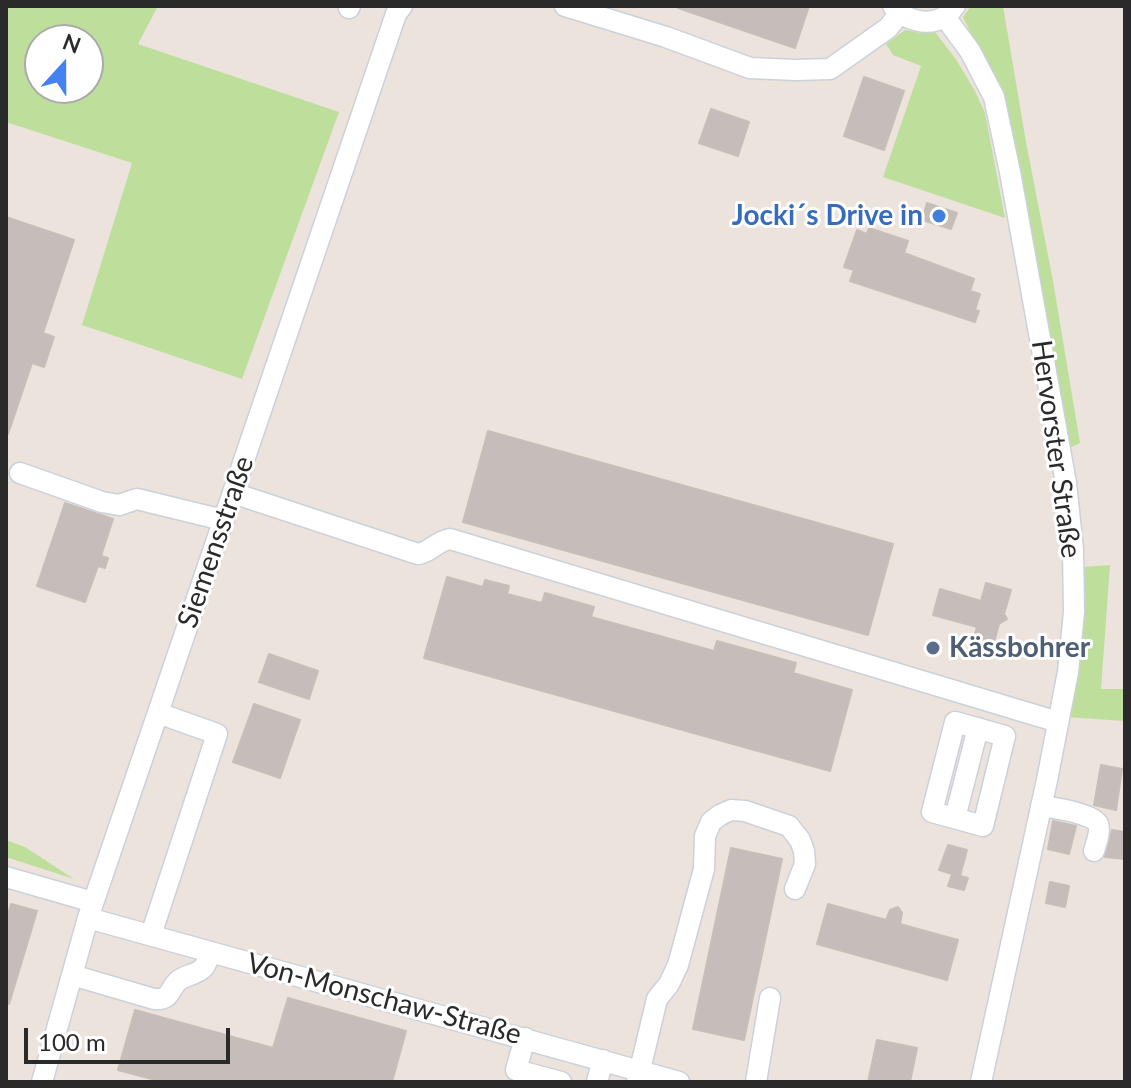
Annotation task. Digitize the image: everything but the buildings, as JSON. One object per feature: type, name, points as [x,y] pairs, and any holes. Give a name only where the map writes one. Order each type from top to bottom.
[{"type":"street","name":"Siemensstraße","points":[[42,1082],[90,910],[396,14],[402,6]]},
{"type":"street","points":[[565,6],[666,37],[750,68],[796,70],[830,69],[888,28],[896,10],[922,22],[950,11]]},
{"type":"street","name":"Hervorster Straße","points":[[950,11],[994,97],[1066,483],[1073,549],[1074,612],[1068,672],[981,1082]]},
{"type":"street","points":[[20,473],[102,502],[119,505],[137,499],[223,520]]},
{"type":"street","points":[[233,493],[418,554],[440,541],[450,539],[1058,722]]},
{"type":"street","points":[[974,727],[977,699]]},
{"type":"street","points":[[151,935],[217,734],[158,713]]},
{"type":"street","points":[[955,722],[974,727],[1005,736],[983,826],[932,812],[955,722]]},
{"type":"street","points":[[1041,806],[1093,819],[1099,827],[1094,851]]},
{"type":"street","points":[[639,1076],[657,999],[678,965],[704,869],[705,836],[711,822],[731,810],[745,811],[789,826],[804,851],[805,864],[795,889]]},
{"type":"street","name":"Von-Monschaw-Straße","points":[[6,877],[151,935],[603,1060],[639,1076],[668,1080]]},
{"type":"street","points":[[72,975],[162,999],[168,996],[180,979],[201,970],[210,952]]},
{"type":"street","points":[[756,1082],[770,998]]},
{"type":"street","points":[[525,1038],[516,1070],[561,1082]]},
{"type":"street","points":[[597,1082],[603,1060]]},
{"type":"green space","points":[[6,6],[158,6],[138,44],[339,112],[242,379],[82,325],[132,163],[6,122]]},
{"type":"green space","points":[[971,6],[1003,6],[1080,443],[1065,450],[983,60],[963,17]]},
{"type":"green space","points":[[905,30],[935,32],[975,91],[985,113],[1005,218],[883,177],[921,66],[893,55],[886,44]]},
{"type":"green space","points":[[1110,565],[1101,689],[1125,689],[1125,721],[1066,717],[1080,567]]},
{"type":"green space","points":[[6,840],[25,847],[74,879],[6,857]]},
{"type":"place","name":"Jocki´s Drive in","points":[[939,216]]},
{"type":"place","name":"Kässbohrer","points":[[933,648]]}]
